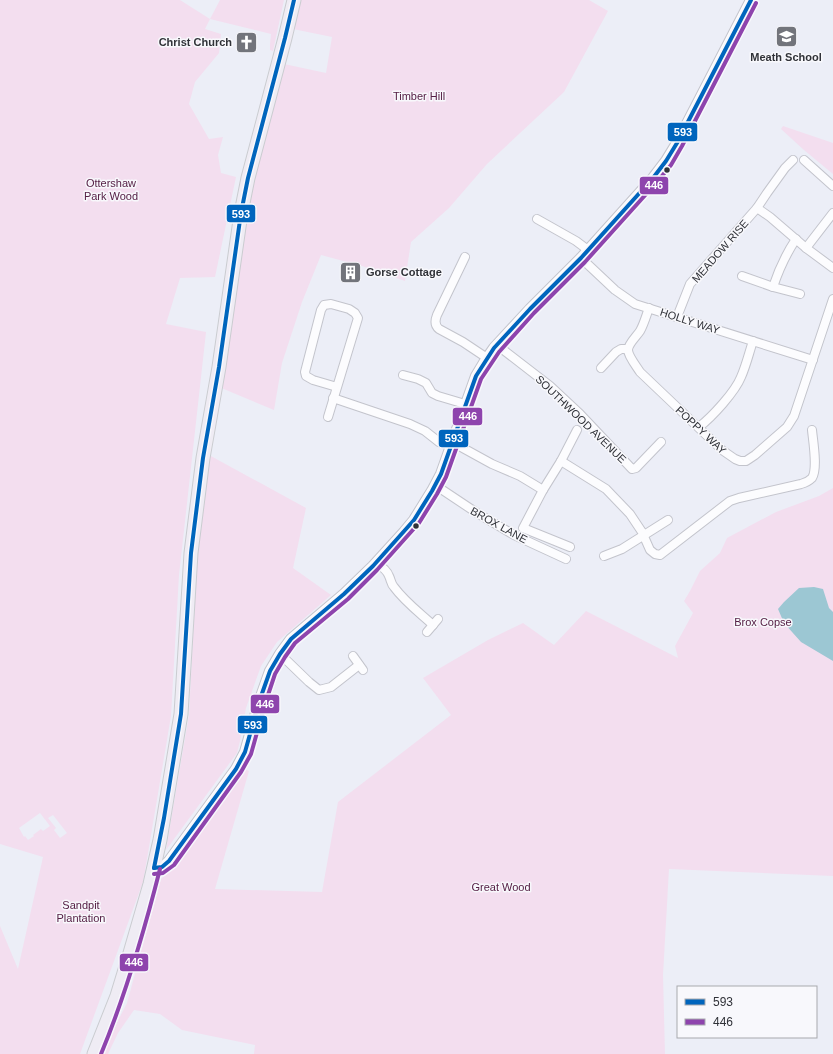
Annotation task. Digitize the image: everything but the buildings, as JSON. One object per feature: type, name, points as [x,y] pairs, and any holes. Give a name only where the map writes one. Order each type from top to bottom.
[{"type":"main road","points":[[94,1054],[117,996],[128,960],[154,868],[164,818],[181,714],[190,560],[193,533],[241,213],[248,178],[294,0]]},
{"type":"street","points":[[154,868],[158,869],[169,861],[236,769],[245,752],[268,676],[280,654],[291,640],[344,594],[376,563],[414,520],[441,474],[476,376],[487,358],[530,309],[581,258],[653,178],[666,161],[677,143],[752,0]]},
{"type":"street","name":"MEADOW RISE","points":[[677,317],[690,284],[757,208],[785,168],[793,160]]},
{"type":"street","points":[[804,160],[833,186]]},
{"type":"street","points":[[757,208],[770,216],[806,248],[833,268]]},
{"type":"street","points":[[806,248],[833,213]]},
{"type":"street","points":[[538,222],[576,241],[588,250]]},
{"type":"street","points":[[773,287],[784,257],[796,239]]},
{"type":"street","points":[[465,257],[437,315],[435,320],[436,327],[463,342],[487,358]]},
{"type":"street","name":"HOLLY WAY","points":[[581,258],[622,295],[635,304],[813,360]]},
{"type":"street","points":[[742,276],[773,287],[800,294]]},
{"type":"street","points":[[813,360],[833,299]]},
{"type":"street","points":[[328,417],[358,318],[355,313],[349,309],[330,304],[324,305],[321,310],[305,372],[306,376],[313,380],[337,387]]},
{"type":"street","points":[[601,368],[616,352],[621,349],[628,349],[641,330],[649,308]]},
{"type":"street","points":[[699,428],[720,406],[741,378],[753,341]]},
{"type":"street","name":"SOUTHWOOD AVENUE","points":[[497,345],[550,386],[580,414],[632,469],[636,468],[661,442]]},
{"type":"street","name":"POPPY WAY","points":[[628,349],[630,356],[640,372],[669,401],[729,456],[740,461],[746,461],[755,455],[787,428],[794,416],[813,360]]},
{"type":"street","points":[[403,375],[426,383],[432,393],[438,396],[465,404]]},
{"type":"street","points":[[333,398],[410,424],[425,431],[439,442],[452,444],[520,476],[543,490]]},
{"type":"street","points":[[570,548],[523,528],[577,430]]},
{"type":"street","points":[[561,461],[606,488],[630,514],[644,535],[650,550],[654,554],[660,555],[730,501],[807,482],[813,476],[814,468],[812,430]]},
{"type":"street","name":"BROX LANE","points":[[435,485],[514,535],[566,559]]},
{"type":"street","points":[[604,556],[622,549],[668,520]]},
{"type":"street","points":[[376,563],[386,571],[391,582],[399,593],[436,622],[427,632]]},
{"type":"street","points":[[280,654],[319,690],[331,687],[361,667],[353,656]]},
{"type":"green space","name":"Ottershaw Park Wood","points":[[0,0],[180,0],[210,19],[205,29],[221,34],[219,53],[195,82],[189,104],[209,139],[223,137],[218,155],[221,173],[236,177],[215,277],[180,278],[166,324],[206,332],[179,575],[171,716],[143,882],[80,1054],[0,1054],[0,926],[18,969],[43,857],[0,844]],"holes":[[[40,813],[50,826],[43,831],[41,829],[28,840],[25,836],[24,837],[19,828]],[[53,815],[67,833],[60,838],[54,830],[56,828],[48,818]]]},
{"type":"green space","points":[[220,0],[284,0],[273,51],[270,50],[271,34],[210,19]]},
{"type":"green space","name":"Timber Hill","points":[[299,0],[589,0],[608,11],[564,92],[487,164],[449,208],[411,242],[405,281],[362,266],[321,255],[302,302],[282,363],[274,410],[219,387],[249,198],[284,64],[326,73],[332,37],[293,29]]},
{"type":"green space","points":[[783,126],[833,143],[833,174],[781,129]]},
{"type":"green space","points":[[209,455],[306,508],[293,568],[331,595],[277,642],[261,666],[246,708],[237,753],[166,850],[189,715],[199,523]]},
{"type":"green space","name":"Great Wood","points":[[833,488],[833,876],[669,869],[663,975],[665,1054],[254,1054],[255,1045],[182,1030],[160,1014],[134,1010],[118,1033],[108,1054],[102,1054],[127,1003],[161,879],[173,869],[243,768],[249,771],[215,889],[322,892],[338,802],[451,715],[423,678],[488,640],[523,623],[554,645],[586,611],[678,658],[675,646],[693,613],[684,601],[700,571],[720,553],[727,538],[776,512],[819,496]]},
{"type":"water","points":[[814,587],[823,589],[829,608],[833,612],[833,661],[801,642],[784,623],[778,609],[799,588]]},
{"type":"transit line","name":"593","points":[[154,868],[164,818],[181,714],[191,553],[203,458],[219,367],[241,213],[248,178],[294,0]]},
{"type":"transit line","name":"593","points":[[154,868],[162,867],[169,861],[236,769],[245,752],[259,702],[270,671],[291,639],[344,594],[373,566],[414,520],[441,474],[476,376],[494,348],[530,309],[581,258],[653,178],[666,161],[677,143],[751,0]]},
{"type":"transit line","name":"446","points":[[154,874],[163,873],[174,865],[241,772],[251,754],[275,674],[295,643],[348,599],[377,570],[419,523],[446,477],[481,379],[499,352],[534,313],[585,262],[671,165],[756,3]]},
{"type":"transit line","name":"446","points":[[101,1054],[119,1009],[134,963],[160,869]]},
{"type":"place","name":"Meath School","points":[[786,37]]},
{"type":"place","name":"Christ Church","points":[[247,42]]},
{"type":"place","name":"Gorse Cottage","points":[[350,272]]},
{"type":"park label","name":"Brox Copse","points":[[763,622]]},
{"type":"park label","name":"Sandpit Plantation","points":[[81,911]]}]
